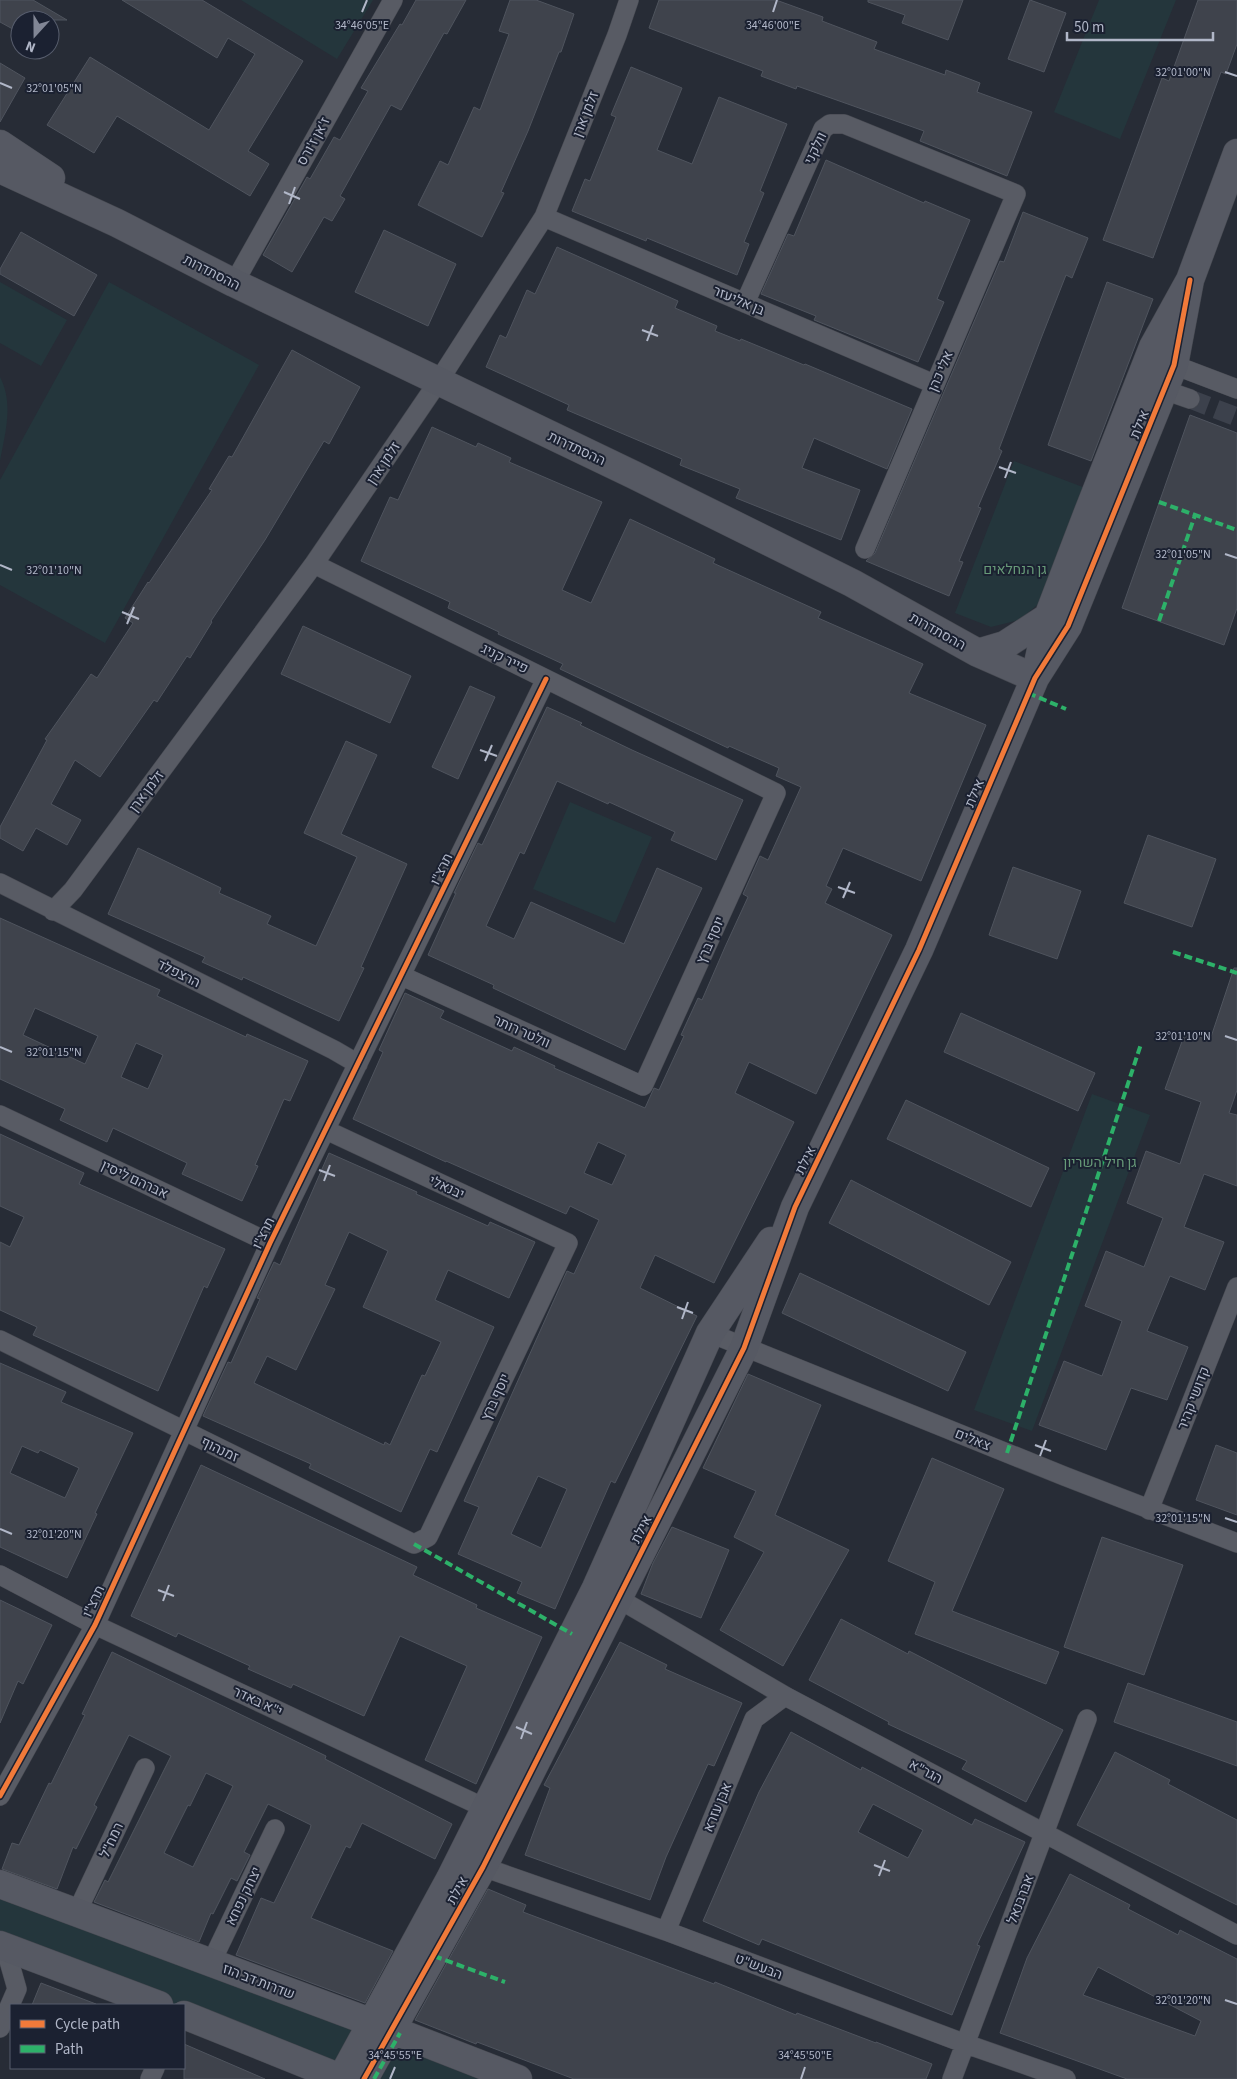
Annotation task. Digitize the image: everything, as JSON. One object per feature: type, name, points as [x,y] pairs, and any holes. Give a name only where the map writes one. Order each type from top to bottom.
[{"type":"street","name":"ז'אן ז'ורס","points":[[234,283],[393,0]]},
{"type":"street","name":"זלמן ארן","points":[[57,913],[314,564],[438,382],[544,217],[617,35],[629,0]]},
{"type":"street","name":"וולקני","points":[[745,302],[823,129],[830,124],[844,124],[1016,194]]},
{"type":"street","name":"אילת","points":[[1035,678],[1048,618],[1145,368],[1154,347],[1190,280],[1237,154]]},
{"type":"street","name":"ההסתדרות","points":[[1,155],[117,223],[234,283],[852,582],[978,652],[1035,678]]},
{"type":"street","name":"אלי כהן","points":[[865,549],[1016,194]]},
{"type":"street","name":"בן אליעזר","points":[[544,217],[934,384]]},
{"type":"street","name":"אילת","points":[[382,2026],[483,1867],[619,1600],[744,1348],[795,1207],[919,950],[1035,678],[1068,626],[1169,378],[1190,280]]},
{"type":"street","points":[[1145,368],[1169,378],[1237,389]]},
{"type":"street","points":[[1169,378],[1190,399]]},
{"type":"street","name":"פייר קניג","points":[[314,564],[776,793]]},
{"type":"street","points":[[978,652],[1005,645],[1048,618]]},
{"type":"street","name":"תרצ\"ו","points":[[0,1796],[94,1625],[270,1243],[546,679]]},
{"type":"street","name":"יוסף ברץ","points":[[643,1086],[776,793]]},
{"type":"street","name":"הרצפלד","points":[[0,883],[334,1050],[358,1064]]},
{"type":"street","name":"וולטר רותר","points":[[402,976],[643,1086]]},
{"type":"street","name":"אברהם ליסין","points":[[0,1115],[270,1243]]},
{"type":"street","name":"יבנאלי","points":[[326,1130],[568,1243]]},
{"type":"street","name":"אילת","points":[[382,2026],[450,1879],[607,1563],[710,1333],[795,1207]]},
{"type":"street","name":"יוסף ברץ","points":[[414,1544],[428,1537],[568,1243]]},
{"type":"street","name":"קדושי קהיר","points":[[1149,1510],[1237,1287]]},
{"type":"street","name":"צאלים","points":[[710,1333],[1149,1510],[1237,1543]]},
{"type":"street","name":"זמנהוף","points":[[0,1340],[414,1544]]},
{"type":"street","points":[[607,1563],[611,1585],[619,1600]]},
{"type":"street","name":"י\"א באדר","points":[[0,1575],[94,1625],[485,1808]]},
{"type":"street","name":"הגר\"א","points":[[619,1600],[785,1696],[1237,1935]]},
{"type":"street","name":"אבן עזרא","points":[[666,1930],[754,1719],[785,1696]]},
{"type":"street","name":"אברבנאל","points":[[952,2079],[1087,1719]]},
{"type":"street","name":"רמח\"ל","points":[[78,1912],[145,1768]]},
{"type":"street","points":[[485,1808],[519,1795]]},
{"type":"street","name":"יצחק נפחא","points":[[211,1962],[275,1830]]},
{"type":"street","points":[[450,1879],[483,1867]]},
{"type":"street","name":"הבעש\"ט","points":[[483,1867],[666,1930],[966,2044],[1066,2079]]},
{"type":"street","name":"שדרות דב הוז","points":[[0,1884],[382,2026],[518,2079]]},
{"type":"street","points":[[3,1946],[155,2004]]},
{"type":"street","points":[[3,1946],[17,1989],[10,2004]]},
{"type":"street","points":[[0,2028],[10,2005]]},
{"type":"street","points":[[185,2015],[302,2069],[342,2079],[382,2026]]},
{"type":"street","points":[[364,2079],[382,2026]]},
{"type":"green space","points":[[241,0],[373,0],[337,59]]},
{"type":"green space","points":[[1099,0],[1176,0],[1120,139],[1054,112]]},
{"type":"green space","points":[[0,282],[67,320],[41,366],[0,343]]},
{"type":"green space","points":[[109,282],[259,365],[105,643],[0,585],[0,480]]},
{"type":"green space","points":[[0,377],[7,398],[7,419],[0,461]]},
{"type":"green space","name":"גן הנחלאים","points":[[1014,461],[1088,489],[1047,597],[1019,620],[991,627],[955,613]]},
{"type":"green space","points":[[570,802],[652,837],[615,923],[533,889]]},
{"type":"green space","name":"גן חיל השריון","points":[[1092,1094],[1150,1115],[1032,1431],[974,1410]]},
{"type":"green space","points":[[0,1884],[371,2022],[341,2078],[185,2004],[156,2004],[0,1945]]},
{"type":"green space","points":[[393,2030],[518,2079],[364,2079]]},
{"type":"building","points":[[0,0],[33,0],[50,10],[10,10],[10,28],[0,22]]},
{"type":"building","points":[[122,0],[202,0],[303,61],[248,151],[269,164],[250,196],[117,116],[94,153],[47,125],[90,57],[209,130],[255,54],[228,38],[217,58]]},
{"type":"building","points":[[416,0],[466,0],[447,34],[444,33],[401,110],[391,105],[340,196],[345,199],[332,221],[324,217],[292,272],[263,255],[307,177],[310,179],[334,137],[340,140],[368,91],[361,88]]},
{"type":"building","points":[[510,0],[536,0],[574,14],[561,52],[559,52],[528,131],[501,192],[504,193],[482,237],[418,205],[440,161],[448,165],[474,107],[480,110],[509,34],[499,31]]},
{"type":"building","points":[[659,0],[776,0],[823,17],[822,21],[877,42],[874,49],[945,75],[946,70],[980,83],[977,92],[1032,112],[1007,176],[920,141],[924,131],[797,86],[796,89],[761,76],[763,71],[649,28]]},
{"type":"building","points":[[868,0],[963,0],[948,40],[902,23],[905,15],[868,2]]},
{"type":"building","points":[[1030,0],[1066,13],[1044,72],[1008,59]]},
{"type":"building","points":[[1198,0],[1237,0],[1237,44],[1226,74],[1221,72],[1153,258],[1103,240],[1162,78],[1169,81]]},
{"type":"building","points":[[0,63],[25,78],[0,122]]},
{"type":"building","points":[[631,67],[682,88],[657,150],[692,164],[719,97],[787,124],[760,191],[764,193],[744,242],[749,244],[737,275],[647,238],[646,241],[572,211],[585,179],[590,181],[616,117],[611,115]]},
{"type":"building","points":[[826,160],[924,203],[925,201],[970,220],[937,299],[944,302],[918,362],[814,320],[816,316],[761,294],[788,234],[794,236]]},
{"type":"building","points":[[1023,212],[1088,238],[1072,278],[1066,275],[1042,336],[999,449],[1002,451],[978,507],[981,508],[959,561],[963,562],[949,596],[866,561],[875,553],[1000,261],[1004,262]]},
{"type":"building","points":[[384,230],[456,264],[428,326],[355,292]]},
{"type":"building","points":[[21,232],[97,275],[74,316],[0,274],[0,269]]},
{"type":"building","points":[[557,247],[678,301],[675,308],[717,326],[715,331],[805,364],[912,409],[887,469],[814,438],[802,468],[860,490],[841,540],[736,498],[740,489],[680,465],[682,459],[567,410],[569,405],[486,367],[500,335],[506,338],[527,290],[535,294]]},
{"type":"building","points":[[1107,282],[1153,299],[1091,461],[1048,445]]},
{"type":"building","points":[[292,350],[360,387],[329,444],[324,441],[265,540],[211,621],[190,658],[187,656],[157,702],[154,700],[100,777],[75,760],[51,804],[81,820],[67,845],[36,828],[23,851],[0,838],[0,827],[47,740],[45,739],[91,674],[97,678],[133,623],[125,618],[212,490],[209,489],[229,456],[232,457]]},
{"type":"building","points":[[1190,415],[1237,433],[1237,608],[1224,645],[1122,608]]},
{"type":"building","points":[[432,427],[476,447],[478,443],[511,458],[509,462],[602,502],[562,590],[591,603],[630,519],[715,559],[713,563],[821,612],[818,618],[923,664],[909,693],[986,725],[921,881],[843,848],[826,886],[832,889],[825,903],[892,935],[816,1094],[749,1062],[735,1093],[794,1122],[714,1283],[655,1255],[640,1288],[697,1316],[615,1483],[611,1481],[555,1609],[517,1593],[522,1582],[458,1554],[479,1507],[464,1501],[567,1271],[574,1274],[599,1220],[570,1206],[566,1214],[353,1119],[383,1052],[379,1050],[405,993],[444,1011],[440,1018],[512,1051],[514,1047],[555,1066],[554,1068],[645,1108],[654,1088],[659,1090],[684,1036],[681,1035],[698,998],[702,1000],[748,897],[743,894],[760,856],[768,860],[801,787],[776,776],[779,768],[729,746],[728,748],[560,669],[563,664],[448,608],[450,602],[361,561],[390,497],[398,500]],"holes":[[[598,1142],[626,1155],[612,1185],[584,1173]],[[538,1476],[567,1489],[541,1548],[511,1534]]]},
{"type":"building","points":[[303,626],[411,676],[390,723],[281,674]]},
{"type":"building","points":[[470,686],[495,697],[458,779],[432,767]]},
{"type":"building","points":[[547,707],[582,723],[580,725],[632,750],[743,800],[716,860],[671,840],[675,832],[557,781],[524,854],[520,852],[486,926],[514,939],[531,902],[624,944],[657,868],[702,888],[625,1050],[493,988],[494,985],[428,955],[456,893],[454,893],[478,843],[482,845]]},
{"type":"building","points":[[346,741],[377,755],[341,834],[407,864],[361,967],[364,968],[339,1021],[243,977],[242,980],[202,962],[205,957],[108,914],[138,848],[221,888],[219,893],[271,916],[267,924],[316,946],[357,857],[304,833]]},
{"type":"building","points":[[1148,835],[1216,859],[1192,927],[1124,903]]},
{"type":"building","points":[[1013,867],[1081,891],[1057,959],[989,935]]},
{"type":"building","points":[[0,918],[160,990],[157,996],[246,1037],[247,1034],[308,1061],[290,1101],[284,1099],[255,1165],[258,1166],[242,1201],[182,1174],[187,1163],[113,1128],[107,1142],[60,1120],[65,1109],[0,1079]],"holes":[[[35,1008],[98,1036],[85,1064],[23,1035]],[[136,1043],[163,1055],[148,1089],[121,1077]]]},
{"type":"building","points":[[1234,968],[1237,968],[1237,1090],[1229,1113],[1237,1115],[1237,1186],[1204,1174],[1184,1227],[1224,1242],[1205,1290],[1170,1276],[1147,1331],[1188,1347],[1167,1400],[1131,1388],[1106,1450],[1039,1425],[1064,1361],[1102,1376],[1122,1321],[1085,1306],[1106,1251],[1144,1267],[1163,1218],[1127,1203],[1146,1151],[1180,1164],[1201,1102],[1165,1089],[1185,1033],[1210,1040]]},
{"type":"building","points":[[961,1013],[1095,1073],[1078,1111],[944,1052]]},
{"type":"building","points":[[906,1100],[1049,1168],[1031,1207],[887,1139]]},
{"type":"building","points":[[0,1134],[84,1173],[79,1184],[225,1249],[207,1288],[204,1286],[158,1391],[33,1335],[37,1327],[0,1310],[0,1242],[10,1247],[24,1217],[0,1206]]},
{"type":"building","points":[[329,1153],[488,1226],[490,1222],[535,1242],[509,1298],[448,1270],[435,1300],[494,1327],[437,1452],[430,1449],[401,1512],[309,1468],[311,1464],[203,1416],[228,1362],[231,1363],[260,1299],[257,1298],[274,1262],[280,1265]],"holes":[[[349,1232],[388,1251],[363,1307],[441,1342],[425,1376],[422,1375],[390,1445],[385,1442],[384,1445],[254,1383],[267,1356],[296,1370],[335,1289],[325,1285]]]},
{"type":"building","points":[[851,1180],[1011,1262],[989,1305],[829,1223]]},
{"type":"building","points":[[800,1273],[966,1352],[948,1391],[782,1313]]},
{"type":"building","points":[[0,1363],[66,1392],[61,1402],[133,1433],[67,1578],[0,1547]],"holes":[[[22,1446],[38,1453],[40,1450],[79,1468],[65,1498],[10,1473]]]},
{"type":"building","points":[[748,1374],[821,1405],[775,1515],[849,1550],[783,1666],[720,1630],[764,1552],[734,1537],[756,1491],[703,1468]]},
{"type":"building","points":[[1216,1445],[1237,1453],[1237,1515],[1196,1500]]},
{"type":"building","points":[[932,1458],[1004,1489],[952,1611],[1059,1652],[1046,1684],[915,1634],[935,1582],[888,1561]]},
{"type":"building","points":[[201,1465],[417,1567],[413,1575],[477,1605],[476,1608],[542,1637],[476,1784],[425,1760],[467,1666],[400,1636],[364,1716],[293,1684],[291,1688],[248,1669],[250,1666],[178,1633],[176,1637],[131,1616]]},
{"type":"building","points":[[672,1527],[729,1550],[701,1618],[641,1594],[653,1563]]},
{"type":"building","points":[[1102,1537],[1183,1565],[1144,1675],[1064,1647]]},
{"type":"building","points":[[0,1600],[52,1625],[23,1684],[18,1681],[0,1723]]},
{"type":"building","points":[[841,1619],[908,1654],[909,1651],[1063,1730],[1026,1802],[962,1769],[967,1761],[888,1724],[889,1722],[809,1680]]},
{"type":"building","points":[[620,1642],[667,1665],[665,1669],[742,1703],[714,1766],[708,1764],[666,1857],[650,1900],[525,1855],[550,1788],[544,1785]]},
{"type":"building","points":[[112,1652],[326,1756],[325,1759],[452,1824],[435,1859],[362,1823],[350,1848],[346,1846],[311,1918],[393,1951],[365,2003],[236,1955],[261,1898],[274,1903],[311,1825],[268,1804],[244,1852],[250,1855],[237,1881],[231,1878],[213,1914],[211,1913],[199,1942],[94,1902],[105,1880],[108,1882],[171,1756],[129,1735],[94,1805],[97,1807],[76,1849],[73,1847],[57,1889],[2,1869],[12,1843],[19,1845],[49,1783],[51,1784],[85,1715],[82,1714]],"holes":[[[206,1773],[233,1786],[193,1867],[164,1853]]]},
{"type":"building","points":[[1128,1683],[1237,1722],[1237,1766],[1114,1722]]},
{"type":"building","points":[[791,1732],[861,1770],[862,1767],[972,1825],[975,1819],[1025,1842],[977,1945],[980,1946],[952,2015],[762,1939],[759,1945],[703,1921],[759,1792]],"holes":[[[873,1804],[923,1830],[908,1858],[858,1832]]]},
{"type":"building","points":[[1115,1752],[1170,1780],[1168,1784],[1237,1820],[1237,1905],[1077,1825]]},
{"type":"building","points":[[1070,1874],[1130,1905],[1128,1909],[1178,1935],[1180,1930],[1237,1959],[1237,2079],[1127,2079],[1000,2033],[1027,1958]],"holes":[[[1098,1967],[1201,2021],[1195,2036],[1083,1995]]]},
{"type":"building","points":[[488,1889],[526,1905],[523,1912],[932,2064],[926,2079],[574,2079],[415,2020]]},
{"type":"building","points":[[41,1983],[96,2004],[32,2004]]},
{"type":"building","points":[[185,2044],[265,2079],[184,2079]]},
{"type":"tunnel","points":[[1190,399],[1237,417]]},
{"type":"marked path","points":[[1159,502],[1237,530]]},
{"type":"marked path","points":[[1159,621],[1195,515]]},
{"type":"marked path","points":[[1028,693],[1066,709]]},
{"type":"marked path","points":[[1173,952],[1237,973]]},
{"type":"marked path","points":[[1007,1453],[1141,1044]]},
{"type":"marked path","points":[[414,1544],[572,1634]]},
{"type":"marked path","points":[[434,1956],[505,1982]]},
{"type":"marked path","points":[[374,2079],[400,2033]]},
{"type":"cycle path","points":[[364,2079],[483,1867],[744,1348],[795,1207],[919,950],[1035,678],[1068,626],[1174,365],[1190,280]]},
{"type":"cycle path","points":[[0,1796],[95,1625],[270,1243],[546,679]]}]
